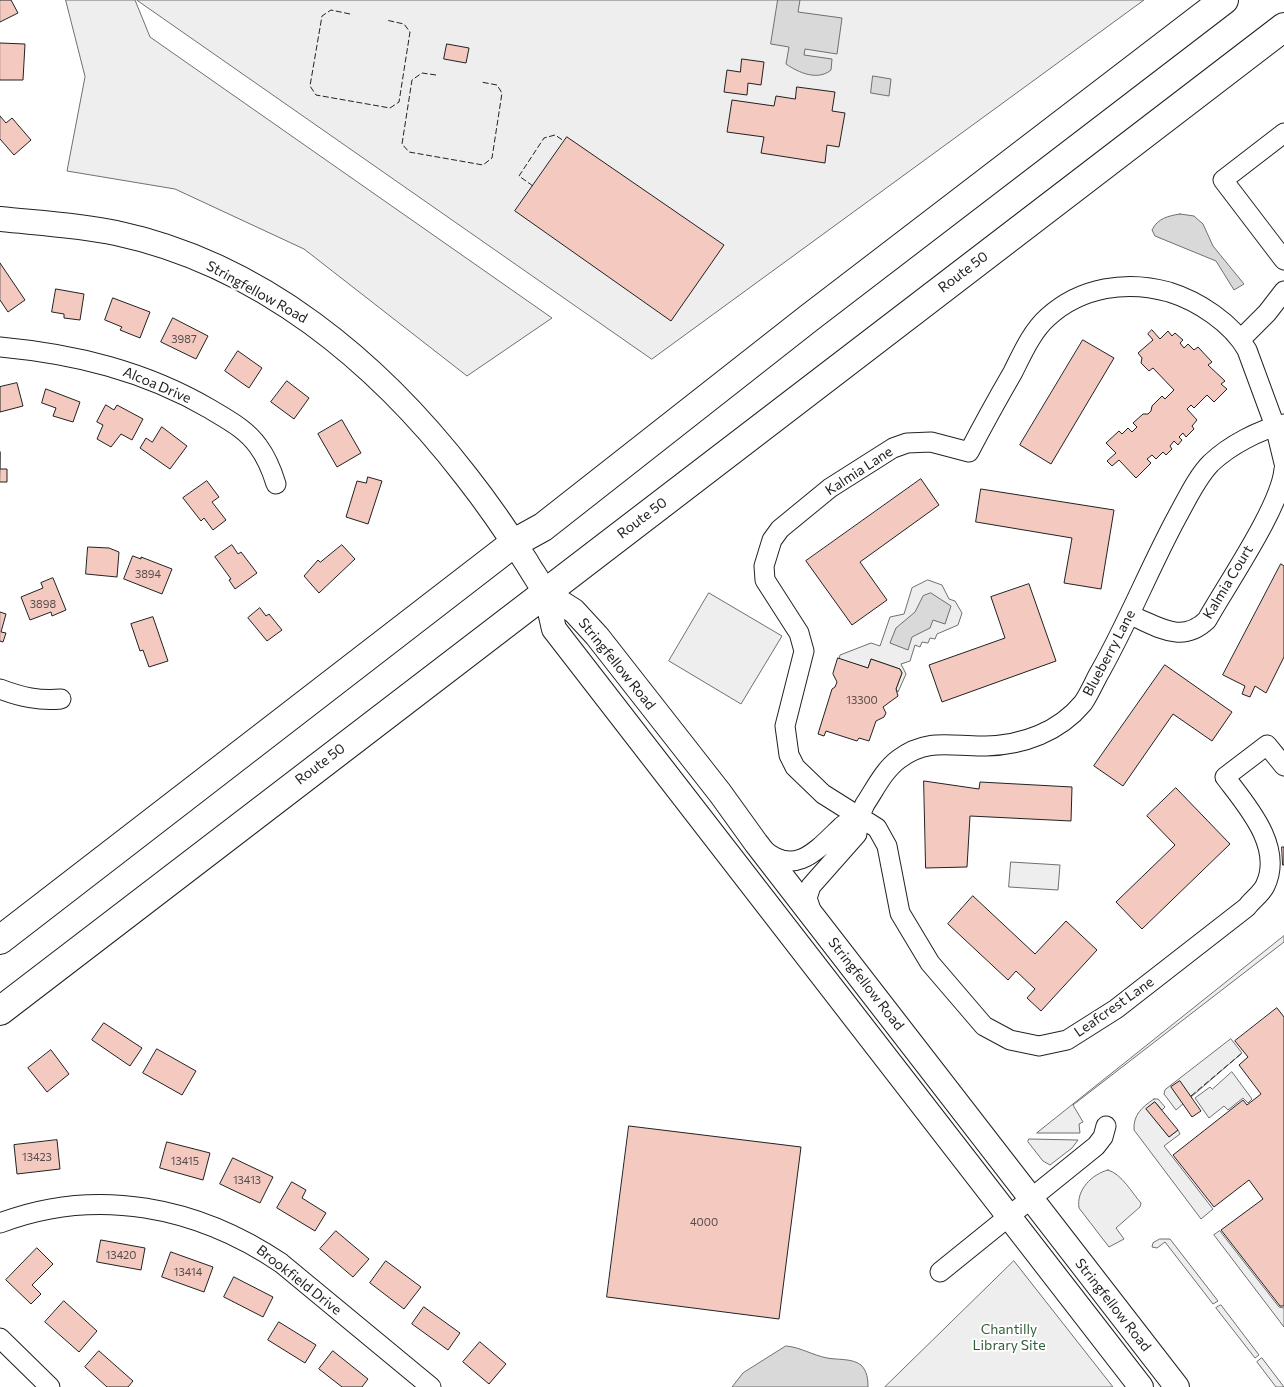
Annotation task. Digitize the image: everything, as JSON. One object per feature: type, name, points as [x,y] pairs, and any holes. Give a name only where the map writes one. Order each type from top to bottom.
[{"type":"highway","points":[[0,940],[514,543],[543,527],[809,318],[1224,0]]},
{"type":"highway","name":"Route 50","points":[[0,1010],[1284,26]]},
{"type":"main road","name":"Stringfellow Road","points":[[0,219],[83,227],[118,233],[165,247],[208,263],[295,310],[365,364],[410,408],[448,452],[495,513],[544,592],[554,629],[1141,1387]]},
{"type":"main road","name":"Stringfellow Road","points":[[544,592],[574,611],[596,636],[726,801],[756,843],[1177,1387]]},
{"type":"street","points":[[1284,134],[1223,180],[1284,260]]},
{"type":"street","name":"Kalmia Lane","points":[[857,817],[808,781],[795,767],[789,755],[785,726],[804,651],[799,633],[765,580],[764,566],[767,554],[772,540],[780,529],[846,477],[893,448],[907,443],[931,442],[969,452],[1026,347],[1047,318],[1068,302],[1113,286],[1147,286],[1194,303],[1241,339]]},
{"type":"street","points":[[1284,291],[1241,339],[1279,425],[1284,463]]},
{"type":"street","name":"Alcoa Drive","points":[[0,348],[38,350],[86,359],[156,382],[193,399],[243,430],[258,446],[269,464],[276,484]]},
{"type":"street","name":"Blueberry Lane","points":[[756,843],[773,857],[783,861],[804,859],[827,843],[850,820],[857,817],[883,777],[898,760],[917,747],[946,743],[985,746],[1014,744],[1050,732],[1082,703],[1130,615],[1186,501],[1210,464],[1236,444],[1279,425]]},
{"type":"street","name":"Kalmia Court","points":[[1130,615],[1176,634],[1188,633],[1198,628],[1207,620],[1261,527],[1283,483],[1284,469]]},
{"type":"street","points":[[0,689],[21,697],[42,700],[62,699]]},
{"type":"street","name":"Leafcrest Lane","points":[[857,817],[877,828],[887,846],[900,913],[930,963],[984,1026],[1010,1040],[1039,1046],[1067,1040],[1116,1009],[1247,906],[1265,886],[1270,870],[1270,845],[1260,823],[1225,777],[1267,745],[1284,766]]},
{"type":"street","name":"Blueberry Lane","points":[[814,918],[807,898],[811,886],[858,834],[857,817]]},
{"type":"street","points":[[940,1272],[1010,1218],[1096,1146],[1103,1137],[1106,1126]]},
{"type":"street","name":"Brookfield Drive","points":[[0,1223],[41,1211],[98,1204],[144,1207],[203,1221],[230,1233],[281,1263],[431,1387]]},
{"type":"street","points":[[0,1338],[50,1387]]},
{"type":"green space","points":[[66,0],[135,0],[150,37],[552,318],[467,376],[304,249],[175,189],[67,171],[85,77]]},
{"type":"green space","points":[[137,0],[1144,0],[652,359]]},
{"type":"green space","points":[[928,580],[942,585],[949,599],[955,601],[962,613],[958,625],[937,634],[935,639],[930,638],[928,643],[922,642],[920,647],[915,645],[910,661],[901,664],[906,674],[898,692],[896,689],[902,673],[900,669],[871,659],[868,668],[839,659],[840,655],[871,643],[880,646],[890,617],[904,614],[912,588]]},
{"type":"green space","points":[[709,593],[782,636],[741,704],[669,661]]},
{"type":"green space","points":[[1011,862],[1060,865],[1058,890],[1009,887]]},
{"type":"green space","points":[[1284,936],[1284,942],[1073,1105],[1083,1122],[1079,1124],[1080,1133],[1037,1133]]},
{"type":"green space","points":[[1231,1039],[1242,1053],[1176,1110],[1164,1094],[1165,1090]]},
{"type":"green space","points":[[1232,1072],[1252,1099],[1248,1103],[1243,1098],[1228,1110],[1224,1106],[1209,1118],[1195,1098],[1210,1087],[1212,1089]]},
{"type":"green space","points":[[1154,1099],[1158,1099],[1165,1107],[1162,1110],[1155,1102],[1147,1109],[1169,1137],[1178,1130],[1180,1134],[1164,1146],[1213,1209],[1201,1219],[1134,1130],[1135,1120],[1139,1112]]},
{"type":"green space","points":[[1029,1139],[1078,1140],[1072,1148],[1050,1165],[1043,1161],[1028,1142]]},
{"type":"green space","points":[[1108,1170],[1118,1175],[1141,1203],[1140,1207],[1116,1228],[1124,1239],[1109,1247],[1079,1208],[1080,1195],[1086,1184],[1096,1175]]},
{"type":"green space","points":[[1220,1231],[1279,1307],[1284,1308],[1284,1327],[1214,1235]]},
{"type":"green space","points":[[1160,1239],[1170,1239],[1218,1301],[1213,1304],[1165,1242],[1157,1248],[1152,1247],[1153,1243]]},
{"type":"green space","name":"Chantilly Library Site","points":[[1014,1261],[1113,1387],[885,1387]]},
{"type":"green space","points":[[1221,1305],[1259,1355],[1255,1358],[1216,1308]]},
{"type":"green space","points":[[1262,1358],[1284,1387],[1276,1387],[1257,1362]]},
{"type":"shaded area","points":[[778,0],[800,0],[798,12],[842,18],[837,54],[805,49],[804,55],[832,59],[831,70],[820,75],[814,75],[803,73],[786,64],[789,47],[771,44]]},
{"type":"shaded area","points":[[873,76],[891,79],[889,96],[871,93]]},
{"type":"shaded area","points":[[1180,214],[1194,216],[1203,224],[1213,246],[1244,284],[1234,290],[1216,261],[1155,236],[1152,230],[1160,220]]},
{"type":"shaded area","points":[[931,593],[951,606],[945,624],[933,620],[930,628],[912,637],[908,650],[890,643],[896,628],[915,612],[923,596]]},
{"type":"shaded area","points":[[786,1346],[827,1358],[849,1360],[861,1365],[866,1372],[868,1387],[732,1387],[743,1373]]},
{"type":"building","points":[[0,0],[11,0],[18,13],[0,22]]},
{"type":"building","points":[[0,43],[25,44],[23,80],[0,80]]},
{"type":"building","points":[[447,44],[469,48],[466,63],[444,59]]},
{"type":"building","points":[[742,59],[764,62],[761,85],[748,83],[747,95],[724,92],[727,70],[740,72]]},
{"type":"building","points":[[797,87],[835,92],[832,111],[845,113],[839,147],[827,145],[825,163],[761,153],[764,137],[727,132],[732,100],[774,106],[776,96],[795,99]]},
{"type":"building","points":[[0,116],[6,123],[12,118],[31,140],[14,155],[0,139]]},
{"type":"building","points":[[567,137],[724,245],[671,321],[515,211]]},
{"type":"building","points":[[0,263],[25,300],[8,312],[0,300]]},
{"type":"building","points":[[56,289],[84,294],[80,320],[64,318],[64,314],[52,312]]},
{"type":"building","points":[[113,298],[150,312],[140,338],[120,330],[122,327],[105,320]]},
{"type":"building","points":[[173,318],[208,336],[196,359],[161,342]]},
{"type":"building","points":[[1152,330],[1160,339],[1168,331],[1172,336],[1175,333],[1183,340],[1180,343],[1184,348],[1188,344],[1194,350],[1198,347],[1212,362],[1208,365],[1225,381],[1221,384],[1227,389],[1214,402],[1207,395],[1194,408],[1191,405],[1187,409],[1197,420],[1192,426],[1194,429],[1186,437],[1183,433],[1179,437],[1182,440],[1178,445],[1174,441],[1170,446],[1172,449],[1166,455],[1163,452],[1156,459],[1152,455],[1147,459],[1151,463],[1136,478],[1119,460],[1112,466],[1107,461],[1116,453],[1106,443],[1119,431],[1122,434],[1128,428],[1132,432],[1137,427],[1133,423],[1143,414],[1148,414],[1152,406],[1162,396],[1165,399],[1174,390],[1153,368],[1149,371],[1141,363],[1142,358],[1138,353],[1153,340],[1148,334]]},
{"type":"building","points":[[1083,340],[1114,358],[1051,464],[1020,445]]},
{"type":"building","points":[[238,351],[262,368],[249,388],[225,371]]},
{"type":"building","points":[[287,381],[309,398],[294,419],[271,402]]},
{"type":"building","points":[[17,383],[23,406],[0,412],[0,387]]},
{"type":"building","points":[[46,389],[80,402],[73,422],[53,416],[56,408],[42,403]]},
{"type":"building","points":[[106,405],[114,410],[117,405],[143,419],[132,440],[121,434],[111,447],[97,439],[103,425],[97,422]]},
{"type":"building","points":[[342,420],[361,453],[337,467],[318,434]]},
{"type":"building","points":[[162,427],[187,446],[170,469],[140,448],[146,438],[152,442]]},
{"type":"building","points":[[0,469],[7,469],[7,482],[0,482]]},
{"type":"building","points":[[368,477],[382,481],[368,524],[346,517],[357,481],[366,483]]},
{"type":"building","points":[[921,479],[939,505],[860,562],[887,600],[852,625],[806,561]]},
{"type":"building","points":[[207,481],[219,497],[212,502],[226,520],[213,530],[204,518],[201,521],[183,498]]},
{"type":"building","points":[[981,489],[1114,510],[1101,589],[1064,583],[1072,538],[976,522]]},
{"type":"building","points":[[232,545],[238,554],[241,552],[257,573],[235,589],[229,580],[231,579],[215,557]]},
{"type":"building","points":[[342,545],[355,559],[319,593],[304,576],[318,560],[320,562]]},
{"type":"building","points":[[88,547],[109,548],[119,552],[117,577],[86,574]]},
{"type":"building","points":[[133,556],[141,559],[141,557],[172,569],[162,594],[124,579]]},
{"type":"building","points":[[1281,564],[1284,566],[1284,657],[1266,693],[1255,686],[1250,697],[1242,694],[1245,686],[1223,675]]},
{"type":"building","points":[[53,578],[66,610],[52,616],[51,612],[30,620],[21,597],[43,588],[41,583]]},
{"type":"building","points":[[1029,584],[1056,661],[942,702],[929,665],[1005,638],[991,597]]},
{"type":"building","points":[[260,608],[266,616],[269,614],[282,630],[267,641],[248,618]]},
{"type":"building","points":[[0,612],[6,614],[1,632],[6,633],[3,642],[0,641]]},
{"type":"building","points":[[153,617],[168,661],[149,667],[143,650],[140,651],[131,624]]},
{"type":"building","points":[[838,658],[868,668],[871,659],[900,669],[902,673],[896,689],[898,696],[883,707],[886,713],[884,717],[876,721],[869,741],[859,738],[857,741],[826,731],[824,736],[818,734],[832,689],[837,682],[833,674]]},
{"type":"building","points":[[1165,665],[1232,712],[1212,741],[1173,714],[1123,786],[1094,766]]},
{"type":"building","points":[[924,781],[979,789],[980,782],[1072,787],[1071,821],[970,816],[967,867],[926,868]]},
{"type":"building","points":[[1176,788],[1230,844],[1142,929],[1116,902],[1175,845],[1147,816]]},
{"type":"building","points":[[1282,847],[1284,847],[1284,865],[1283,865]]},
{"type":"building","points":[[973,896],[1035,954],[1066,921],[1097,950],[1041,1011],[1027,998],[1035,989],[1016,971],[1008,980],[948,924]]},
{"type":"building","points":[[1277,1008],[1284,1017],[1284,1306],[1280,1306],[1221,1230],[1263,1199],[1249,1180],[1214,1207],[1173,1155],[1243,1100],[1247,1105],[1261,1094],[1239,1065],[1248,1057],[1235,1041]]},
{"type":"building","points":[[104,1023],[142,1048],[130,1066],[92,1040]]},
{"type":"building","points":[[157,1049],[196,1071],[182,1095],[143,1073]]},
{"type":"building","points":[[51,1050],[69,1074],[47,1092],[28,1068]]},
{"type":"building","points":[[1180,1081],[1201,1111],[1192,1117],[1171,1087]]},
{"type":"building","points":[[1155,1102],[1178,1130],[1169,1137],[1146,1109]]},
{"type":"building","points":[[629,1126],[801,1147],[779,1319],[607,1297]]},
{"type":"building","points":[[57,1140],[60,1169],[17,1174],[14,1145]]},
{"type":"building","points":[[167,1142],[210,1153],[203,1180],[160,1168]]},
{"type":"building","points":[[233,1158],[273,1177],[260,1203],[220,1184]]},
{"type":"building","points":[[292,1182],[306,1190],[302,1198],[326,1213],[315,1231],[277,1208]]},
{"type":"building","points":[[336,1231],[369,1259],[353,1277],[320,1249]]},
{"type":"building","points":[[101,1240],[145,1248],[141,1270],[97,1262]]},
{"type":"building","points":[[37,1248],[53,1264],[32,1285],[41,1294],[31,1304],[6,1280]]},
{"type":"building","points":[[171,1252],[213,1267],[204,1292],[162,1277]]},
{"type":"building","points":[[386,1261],[421,1287],[404,1309],[370,1283]]},
{"type":"building","points":[[234,1277],[273,1297],[263,1317],[224,1297]]},
{"type":"building","points":[[64,1301],[97,1331],[79,1352],[45,1322]]},
{"type":"building","points":[[424,1307],[460,1333],[448,1350],[412,1324]]},
{"type":"building","points":[[279,1322],[316,1345],[305,1363],[268,1340]]},
{"type":"building","points":[[480,1342],[506,1364],[489,1384],[463,1362]]},
{"type":"building","points":[[99,1351],[133,1381],[128,1387],[107,1387],[85,1367]]},
{"type":"building","points":[[333,1351],[368,1379],[362,1387],[342,1387],[319,1369]]},
{"type":"fence","points":[[350,14],[331,10],[322,16],[310,86],[316,95],[390,108],[399,102],[410,32],[404,24],[386,20]]},
{"type":"fence","points":[[436,75],[422,73],[412,80],[402,144],[409,152],[483,165],[492,158],[502,93],[497,85],[481,82]]},
{"type":"fence","points":[[533,186],[519,176],[544,138],[555,135],[564,141]]},
{"type":"fence","points":[[1191,1096],[1242,1053]]}]
